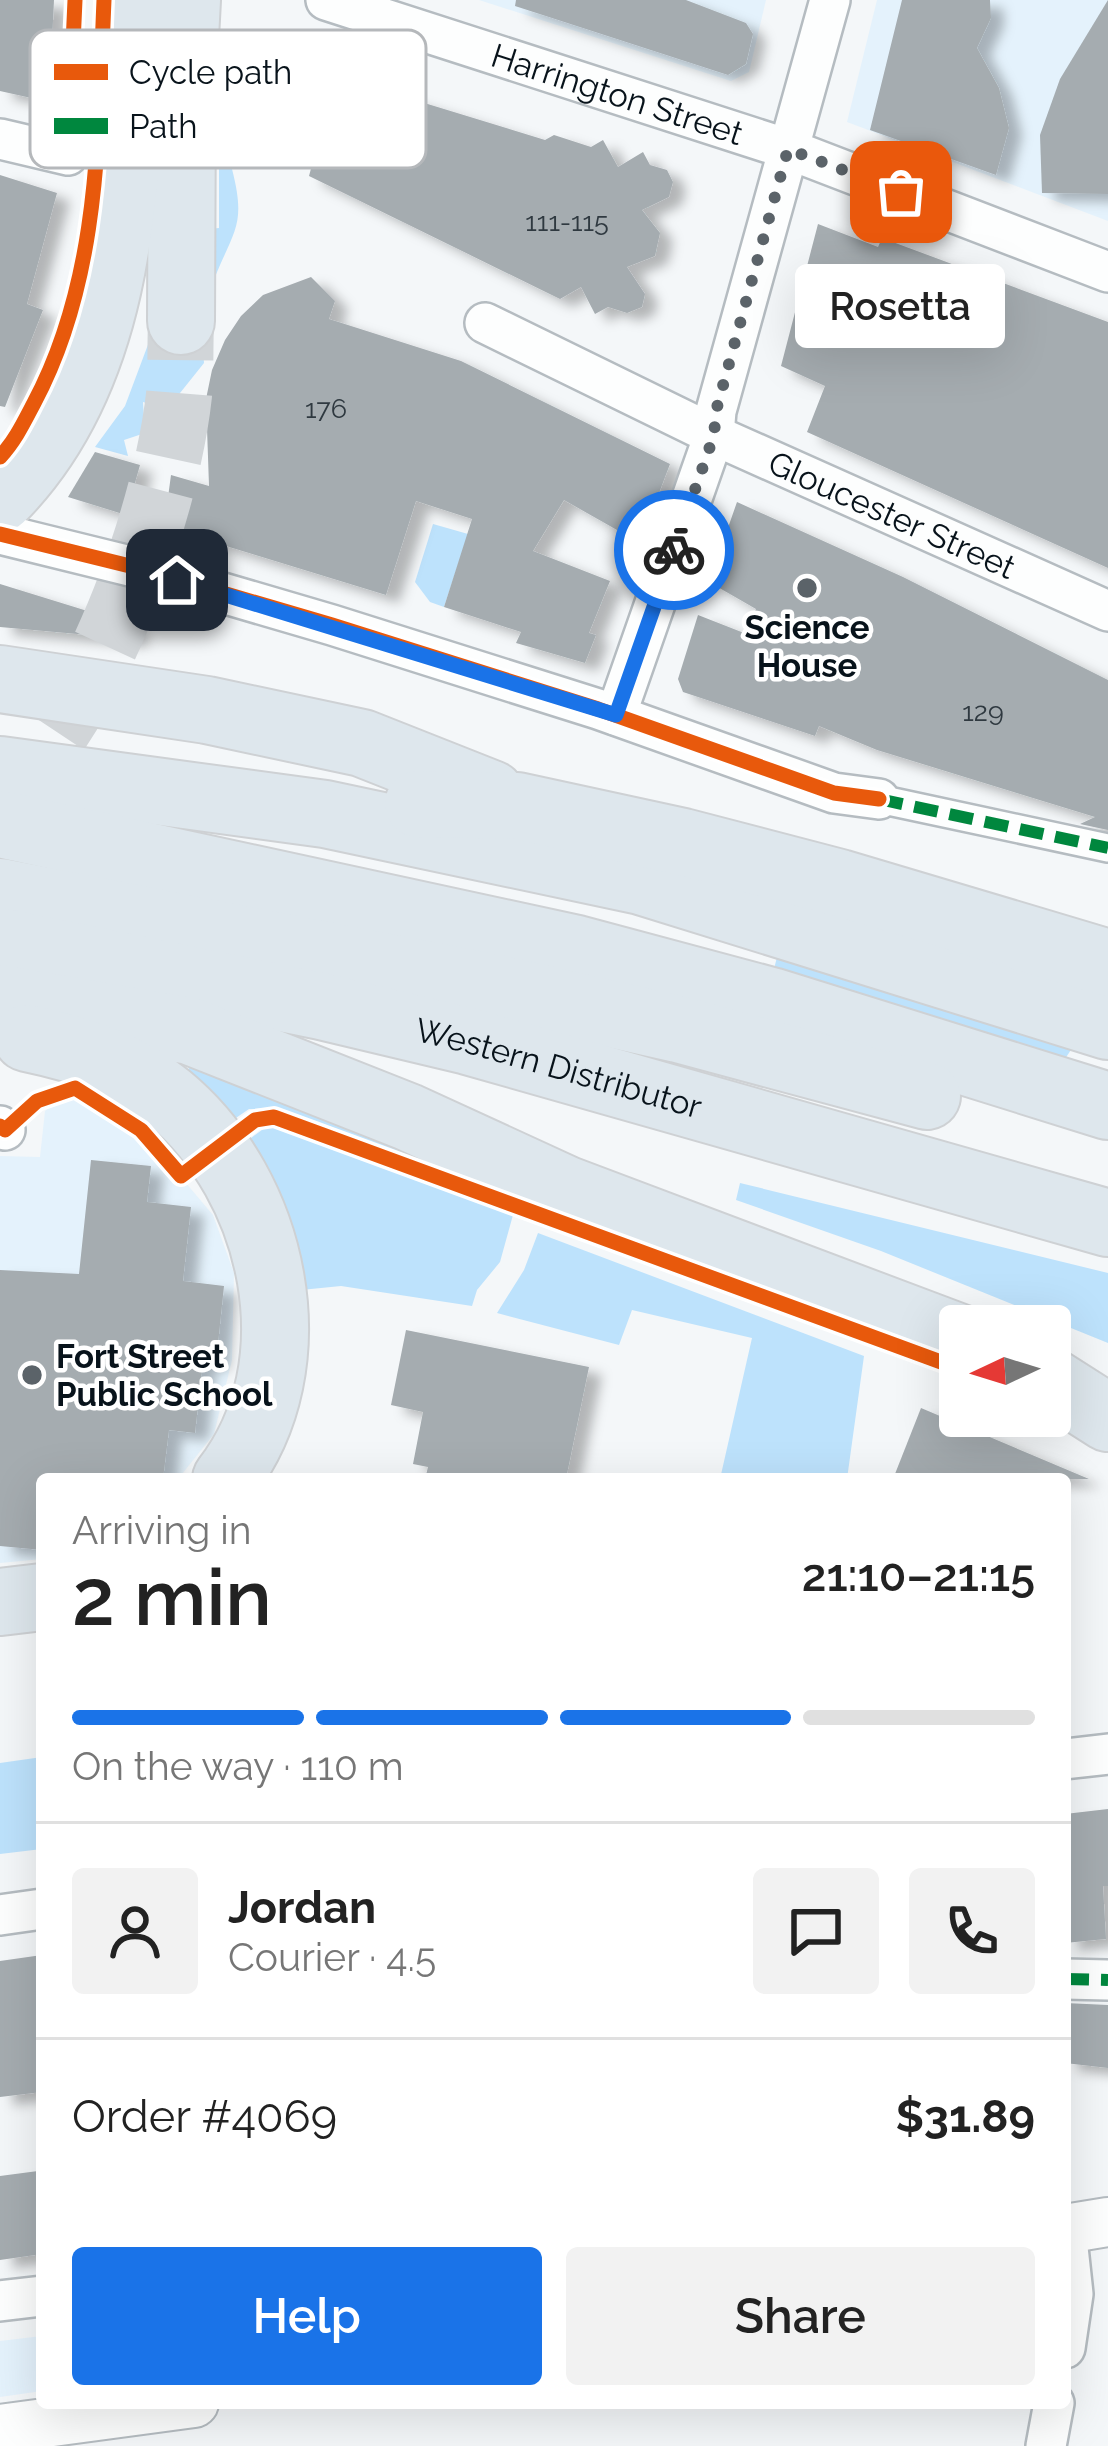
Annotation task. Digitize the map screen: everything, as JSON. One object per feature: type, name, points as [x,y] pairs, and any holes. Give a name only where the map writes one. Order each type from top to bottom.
[{"type":"highway","points":[[133,30],[135,0]]},
{"type":"highway","points":[[185,30],[187,0]]},
{"type":"highway","points":[[0,499],[31,462],[62,411],[102,315],[118,238],[123,168]]},
{"type":"highway","points":[[181,321],[182,168]]},
{"type":"highway","points":[[0,679],[207,710],[362,743],[517,806],[818,877],[1108,963]]},
{"type":"highway","points":[[0,716],[356,772],[435,769]]},
{"type":"highway","points":[[68,726],[304,812],[386,803],[517,806]]},
{"type":"highway","points":[[0,770],[304,812],[641,881],[1108,1026]]},
{"type":"highway","points":[[0,824],[577,949],[771,1001],[1108,1106]]},
{"type":"highway","points":[[0,855],[233,872]]},
{"type":"highway","points":[[0,892],[501,989],[679,1029],[876,1081],[1108,1154]]},
{"type":"highway","name":"Western Distributor","points":[[0,941],[322,1006],[468,1041],[1108,1222]]},
{"type":"highway","points":[[0,998],[190,1031],[408,1117],[567,1190],[939,1330]]},
{"type":"highway","points":[[0,1033],[80,1049],[166,1095],[198,1124],[247,1198],[272,1284],[275,1328],[263,1400],[229,1473]]},
{"type":"highway","points":[[408,1117],[569,1170],[939,1305]]},
{"type":"highway","points":[[1071,1353],[1108,1366]]},
{"type":"highway","points":[[1071,1377],[1108,1390]]},
{"type":"highway","points":[[1071,1394],[1108,1418]]},
{"type":"highway","points":[[0,1602],[36,1598]]},
{"type":"street","name":"Harrington Street","points":[[326,0],[419,30]]},
{"type":"street","points":[[616,715],[714,435],[716,411],[830,0]]},
{"type":"street","name":"Harrington Street","points":[[426,32],[788,149],[1108,272]]},
{"type":"street","points":[[0,139],[30,146]]},
{"type":"street","name":"Gloucester Street","points":[[485,323],[714,435],[1108,610]]},
{"type":"street","points":[[0,534],[332,625],[616,715],[834,793],[1108,848]]},
{"type":"street","points":[[1071,1758],[1108,1754]]},
{"type":"street","points":[[0,1915],[36,1910]]},
{"type":"street","points":[[1071,1979],[1108,1980]]},
{"type":"street","points":[[1071,2228],[1108,2222]]},
{"type":"street","points":[[0,2301],[36,2297]]},
{"type":"street","points":[[0,2429],[149,2409]]},
{"type":"street","points":[[1046,2446],[1053,2409]]},
{"type":"shaded area","points":[[479,0],[766,0],[749,72],[731,81]]},
{"type":"shaded area","points":[[877,0],[1108,0],[1108,221],[847,122]]},
{"type":"shaded area","points":[[219,168],[234,168],[238,214],[233,236],[215,277],[208,276],[209,229],[219,228]]},
{"type":"shaded area","points":[[152,334],[202,336],[204,363],[176,398],[172,411],[143,402],[145,433],[124,440],[128,456],[95,447],[125,406]]},
{"type":"shaded area","points":[[433,524],[468,534],[444,607],[430,602],[415,582]]},
{"type":"shaded area","points":[[777,957],[1073,1047],[1058,1069],[771,981]]},
{"type":"shaded area","points":[[191,1060],[490,1185],[487,1190],[275,1108],[249,1109],[230,1122],[186,1079]]},
{"type":"shaded area","points":[[75,1088],[141,1130],[213,1215],[234,1273],[232,1360],[214,1434],[183,1473],[36,1473],[36,1560],[0,1563],[0,1156],[40,1157],[45,1111]]},
{"type":"shaded area","points":[[266,1127],[279,1127],[513,1215],[500,1262],[477,1290],[472,1306],[341,1286],[301,1290],[247,1141]]},
{"type":"shaded area","points":[[740,1183],[1108,1273],[1108,1343],[1071,1328],[1071,1305],[1014,1305],[736,1200]]},
{"type":"shaded area","points":[[538,1233],[864,1356],[848,1473],[721,1473],[752,1338],[632,1310],[619,1345],[497,1313],[524,1270]]},
{"type":"shaded area","points":[[36,1758],[36,1850],[0,1854],[0,1763]]},
{"type":"shaded area","points":[[36,2337],[36,2392],[0,2397],[0,2341]]},
{"type":"building","points":[[0,0],[54,0],[53,30],[30,30],[30,98],[0,91]]},
{"type":"building","points":[[516,0],[686,0],[746,23],[753,34],[746,64],[728,75],[515,6]]},
{"type":"building","points":[[902,0],[990,0],[991,18],[977,48],[999,88],[1009,128],[996,175],[870,130]]},
{"type":"building","points":[[1108,0],[1108,194],[1042,193],[1040,135],[1060,79]]},
{"type":"building","points":[[426,104],[545,140],[554,135],[591,147],[603,140],[618,167],[643,152],[650,165],[667,170],[673,182],[669,197],[642,210],[660,233],[655,256],[627,267],[645,294],[642,307],[627,313],[608,307],[595,314],[581,287],[560,299],[309,176],[311,168],[426,168]]},
{"type":"building","points":[[0,175],[57,193],[27,304],[43,310],[5,407],[0,406]]},
{"type":"building","points":[[818,224],[878,247],[882,238],[1108,322],[1108,568],[807,432],[825,386],[781,366]]},
{"type":"building","points":[[311,277],[335,301],[329,319],[461,361],[670,464],[640,543],[564,500],[533,551],[610,581],[589,633],[596,635],[585,663],[516,643],[521,632],[444,607],[472,519],[416,501],[386,595],[164,527],[171,475],[209,486],[206,399],[225,340],[263,295]]},
{"type":"building","points":[[95,452],[140,465],[126,515],[68,497]]},
{"type":"building","points":[[737,502],[903,577],[1108,680],[1108,830],[1080,824],[1095,817],[877,750],[819,726],[815,736],[683,692],[678,679],[698,615],[744,633],[756,609],[709,582]]},
{"type":"building","points":[[0,584],[136,626],[133,639],[0,627]]},
{"type":"building","points":[[91,1160],[151,1166],[147,1202],[191,1207],[183,1281],[224,1286],[216,1363],[203,1362],[195,1433],[169,1430],[164,1473],[36,1473],[36,1549],[0,1546],[0,1270],[79,1274]]},
{"type":"building","points":[[406,1330],[589,1367],[567,1473],[426,1473],[428,1467],[413,1464],[423,1412],[391,1405]]},
{"type":"building","points":[[921,1408],[939,1416],[939,1437],[990,1437],[1089,1479],[1071,1479],[1071,1473],[895,1473]]},
{"type":"building","points":[[1108,1809],[1108,1886],[1103,1886],[1106,1939],[1071,1942],[1071,1813]]},
{"type":"building","points":[[36,1956],[36,2093],[0,2097],[0,1961]]},
{"type":"building","points":[[1071,2003],[1108,2005],[1108,2068],[1071,2064]]},
{"type":"building","points":[[36,2171],[36,2255],[0,2260],[0,2176]]},
{"type":"tunnel","points":[[0,813],[77,699],[128,592],[155,511],[174,431],[181,321]]},
{"type":"marked path","points":[[879,799],[1108,848]]},
{"type":"marked path","points":[[1071,1979],[1108,1980]]},
{"type":"cycle path","points":[[74,30],[75,0]]},
{"type":"cycle path","points":[[103,30],[104,0]]},
{"type":"cycle path","points":[[0,457],[23,424],[56,356],[84,257],[95,168]]},
{"type":"cycle path","points":[[0,534],[332,625],[598,709],[834,793],[879,799]]},
{"type":"cycle path","points":[[0,1126],[5,1130],[37,1101],[75,1088],[141,1130],[181,1176],[255,1120],[274,1117],[939,1361]]},
{"type":"way so far","points":[[674,550],[714,435],[716,411],[788,149],[901,192]]},
{"type":"place","name":"Rosetta","points":[[901,192]]},
{"type":"place","name":"Science House","points":[[807,588]]},
{"type":"place","name":"Fort Street Public School","points":[[32,1375]]},
{"type":"route","points":[[177,580],[616,715],[674,550]]}]
